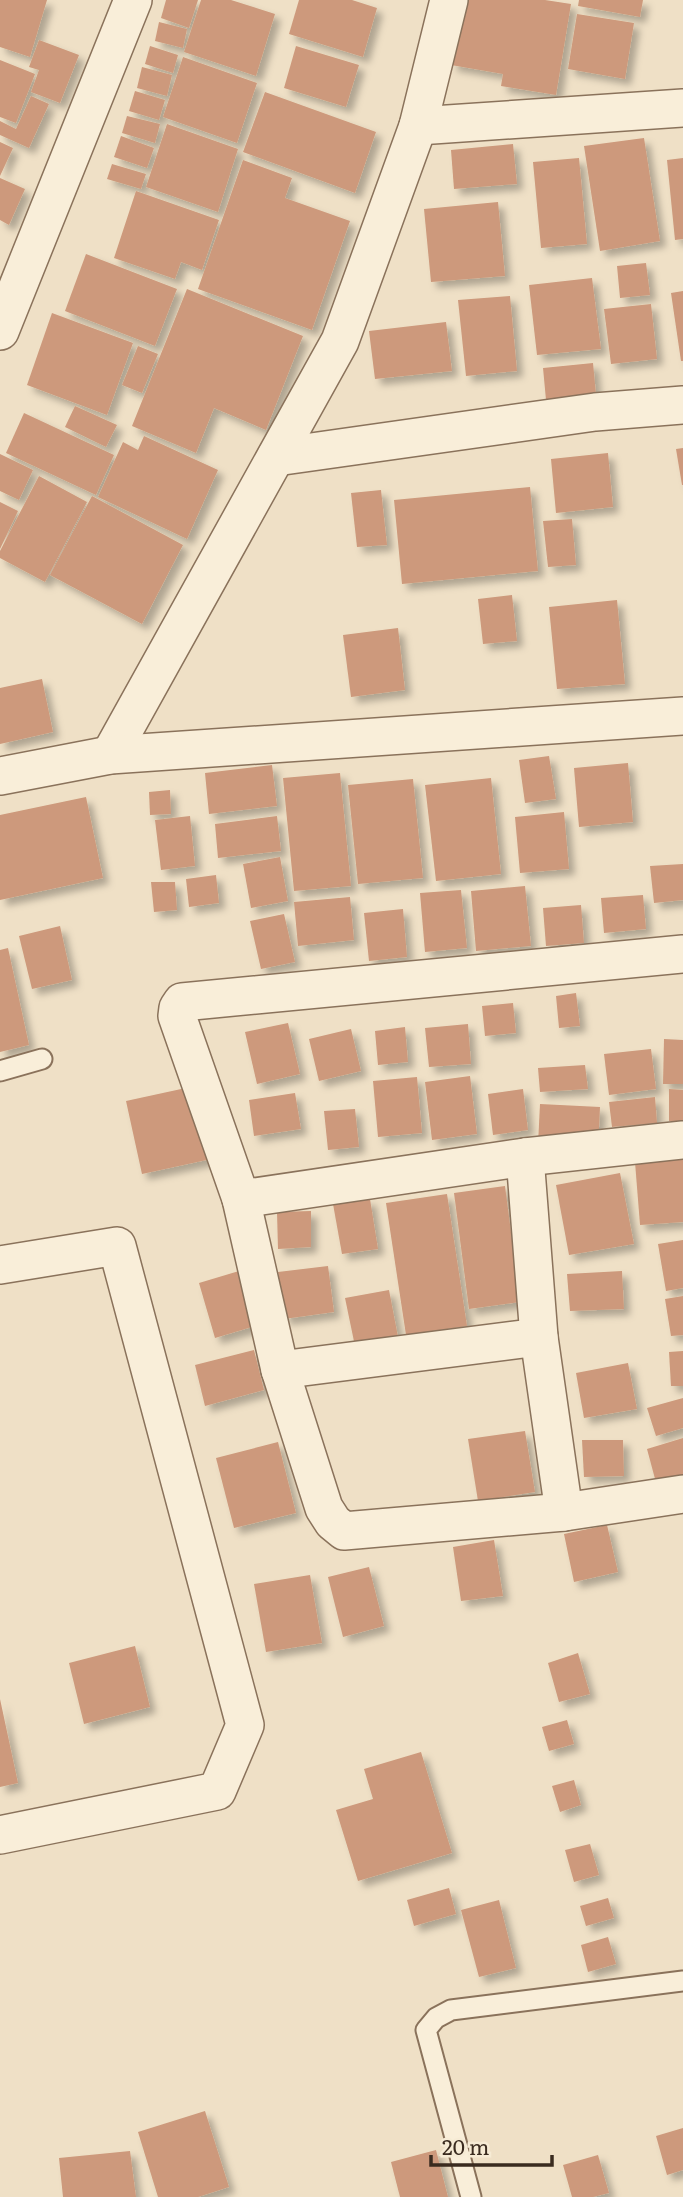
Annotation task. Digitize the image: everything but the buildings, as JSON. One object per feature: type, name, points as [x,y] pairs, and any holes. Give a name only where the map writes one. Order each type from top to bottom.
[{"type":"street","points":[[0,331],[134,0]]},
{"type":"street","points":[[110,755],[340,341],[418,126],[449,0]]},
{"type":"street","points":[[418,126],[683,108]]},
{"type":"street","points":[[276,457],[595,412],[683,405]]},
{"type":"street","points":[[0,776],[110,755],[683,716]]},
{"type":"street","points":[[683,954],[182,1002],[177,1016],[241,1199],[280,1370],[324,1508],[333,1522],[344,1531],[565,1512],[683,1494]]},
{"type":"street","points":[[241,1199],[526,1157],[683,1140]]},
{"type":"street","points":[[526,1157],[539,1337],[565,1512]]},
{"type":"street","points":[[0,1265],[117,1246],[245,1726],[217,1791],[0,1835]]},
{"type":"street","points":[[280,1370],[539,1337]]},
{"type":"lane","points":[[0,1072],[41,1059]]},
{"type":"lane","points":[[471,2197],[426,2030],[436,2018],[451,2010],[683,1981]]}]
